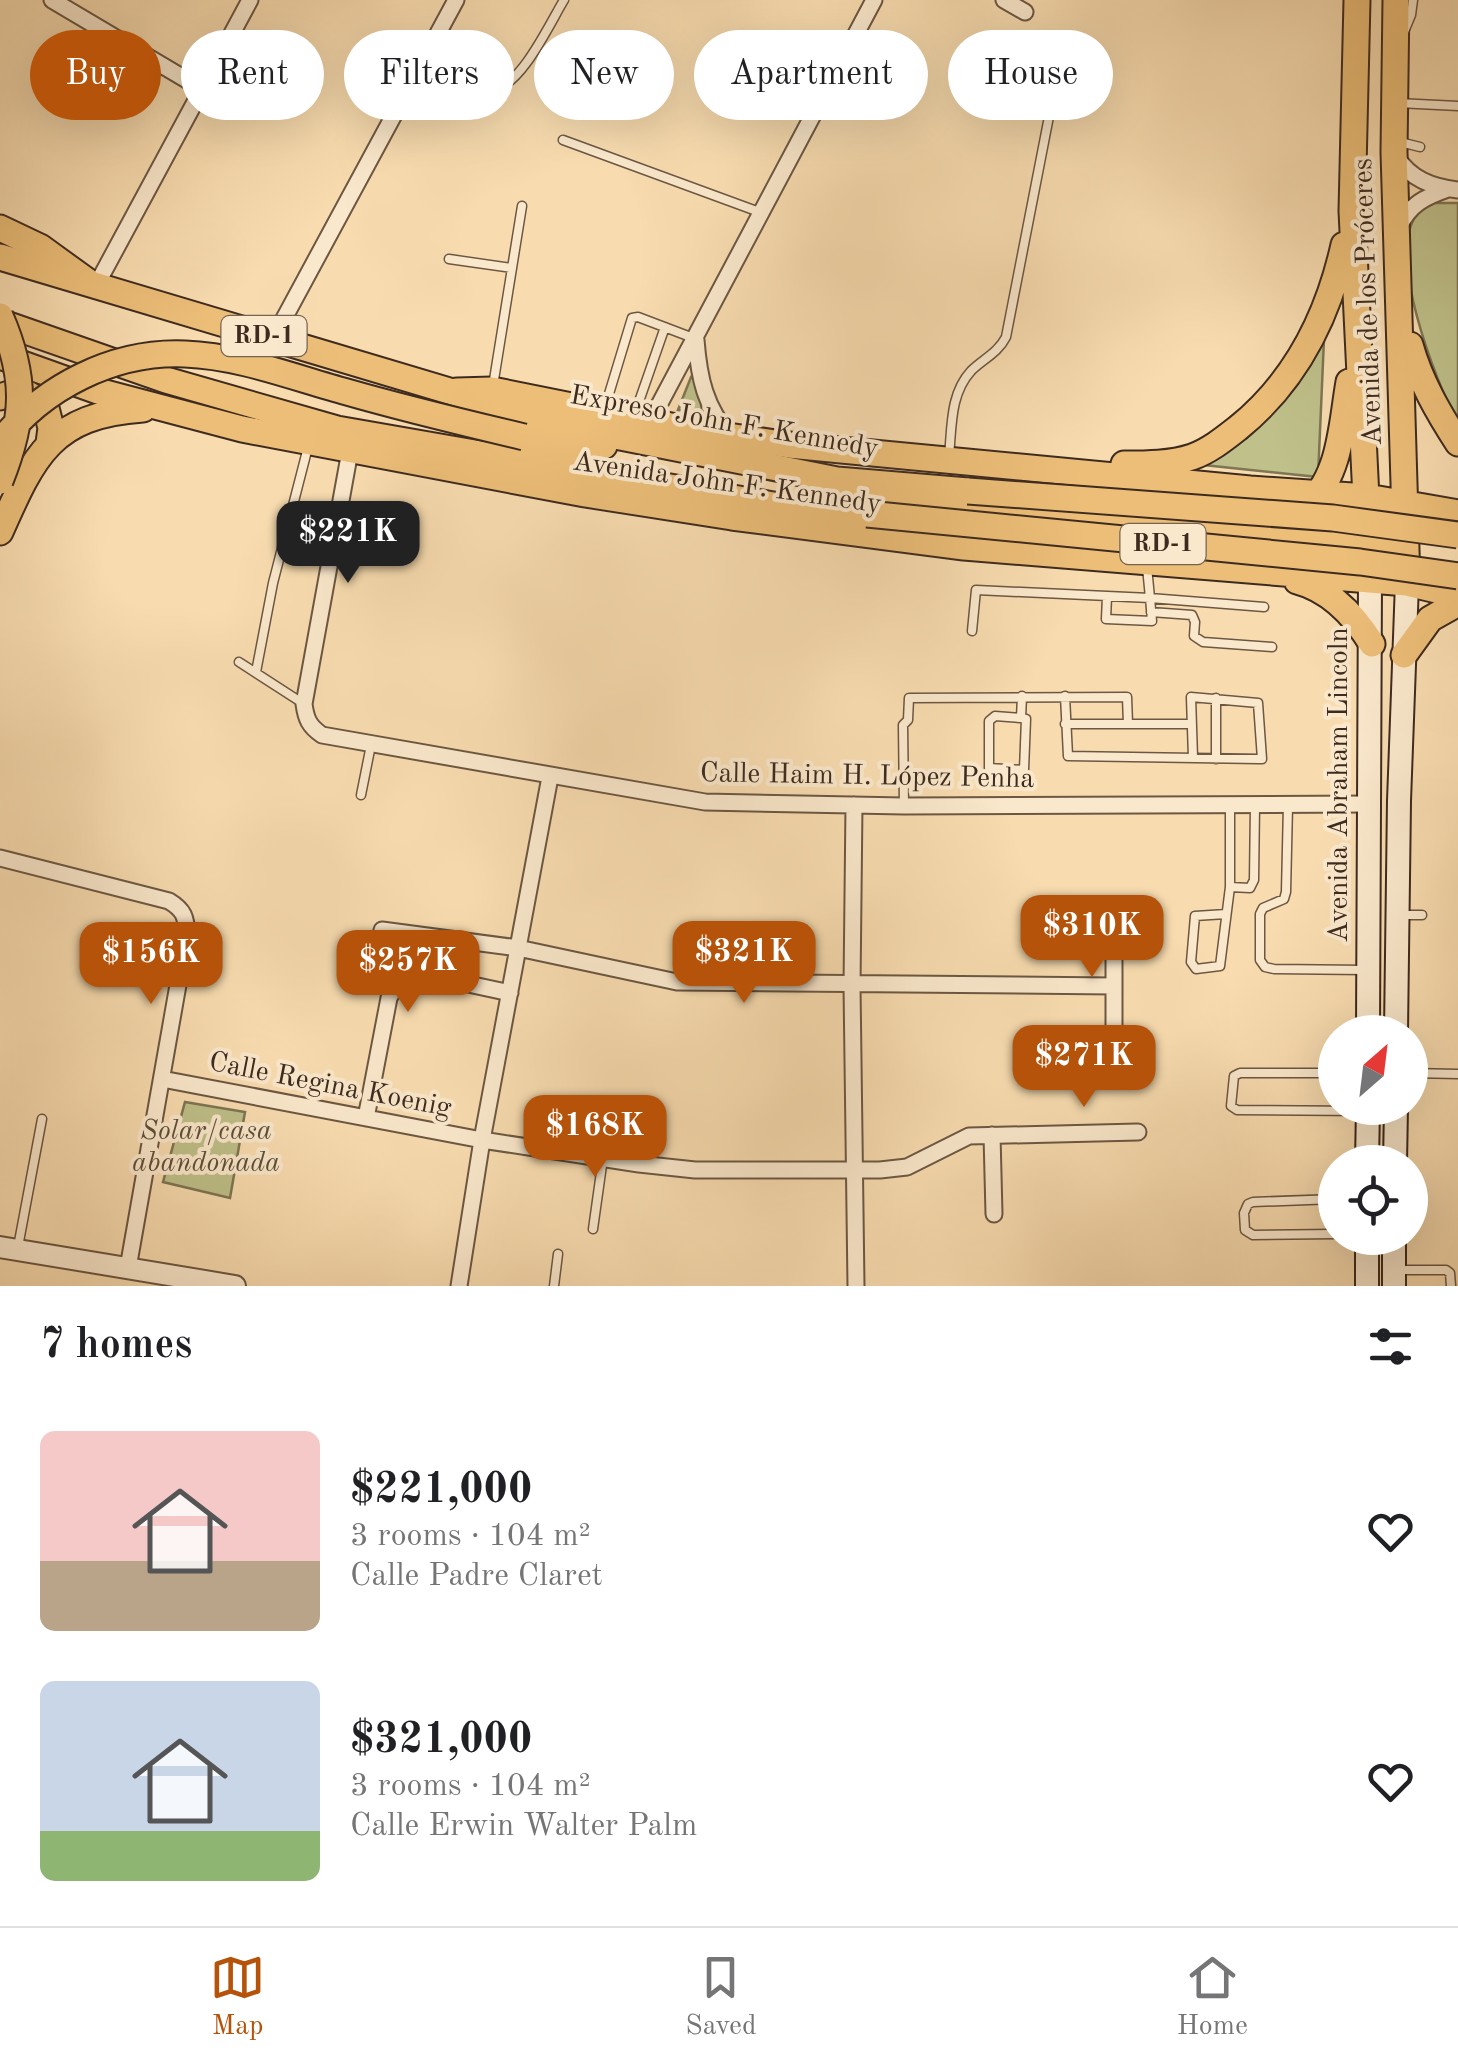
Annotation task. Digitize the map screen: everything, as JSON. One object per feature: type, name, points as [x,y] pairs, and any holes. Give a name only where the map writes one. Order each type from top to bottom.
[{"type":"main road","name":"Avenida de los Próceres","points":[[1357,0],[1352,211],[1368,538]]},
{"type":"main road","name":"Avenida de los Próceres","points":[[1396,0],[1394,147],[1405,542]]},
{"type":"main road","points":[[938,458],[1108,464],[1197,456],[1251,417],[1298,362],[1335,286],[1352,211]]},
{"type":"main road","name":"RD-1","points":[[0,228],[40,247],[92,282]]},
{"type":"main road","name":"Expreso John F. Kennedy","points":[[0,257],[570,428],[837,480],[1333,518],[1458,535]]},
{"type":"main road","points":[[1399,293],[1417,369],[1458,444]]},
{"type":"main road","points":[[0,319],[20,378],[20,407],[0,532]]},
{"type":"main road","name":"RD-1","points":[[0,319],[343,440],[778,506],[1360,562],[1458,576]]},
{"type":"main road","points":[[1251,530],[1292,516],[1320,492],[1335,457],[1356,343]]},
{"type":"main road","points":[[0,443],[30,411],[74,380],[134,358],[184,354],[241,362],[380,402],[562,445],[664,447]]},
{"type":"main road","name":"RD-1","points":[[0,356],[98,391],[174,412],[309,442],[343,440]]},
{"type":"main road","points":[[0,397],[21,390],[45,404],[51,428],[49,443]]},
{"type":"main road","name":"Avenida John F. Kennedy","points":[[441,391],[492,390],[731,436],[1250,489],[1320,492],[1458,512]]},
{"type":"main road","points":[[8,489],[49,443],[74,424],[130,410],[174,412]]},
{"type":"main road","name":"Avenida John F. Kennedy","points":[[343,440],[406,460],[500,480],[732,517],[964,547],[1407,583],[1458,595]]},
{"type":"main road","points":[[837,480],[962,509],[1405,542]]},
{"type":"main road","name":"Avenida Abraham Lincoln","points":[[1368,538],[1372,644],[1368,1015]]},
{"type":"main road","name":"Avenida Abraham Lincoln","points":[[1396,1015],[1405,542]]},
{"type":"main road","points":[[1258,570],[1309,584],[1328,594],[1360,625],[1372,644]]},
{"type":"main road","points":[[1404,655],[1430,618],[1458,603]]},
{"type":"main road","points":[[1366,1286],[1367,1255]]},
{"type":"street","points":[[52,0],[181,77]]},
{"type":"street","points":[[234,30],[250,0]]},
{"type":"street","points":[[441,30],[456,0]]},
{"type":"street","points":[[641,420],[696,339],[874,0]]},
{"type":"street","points":[[1004,0],[1026,12]]},
{"type":"street","points":[[92,282],[184,120]]},
{"type":"street","points":[[273,339],[392,120]]},
{"type":"street","points":[[1394,147],[1406,171],[1453,190]]},
{"type":"street","points":[[1398,227],[1416,202],[1453,190]]},
{"type":"street","points":[[696,339],[710,410],[731,436]]},
{"type":"street","points":[[304,704],[343,440]]},
{"type":"street","name":"Calle Haim H. López Penha","points":[[304,704],[312,728],[336,739],[705,802],[904,806],[1370,804]]},
{"type":"street","points":[[460,1286],[482,1140],[550,777]]},
{"type":"street","points":[[854,805],[856,1286]]},
{"type":"street","points":[[0,858],[169,901],[180,907],[186,918],[187,934],[128,1268]]},
{"type":"street","points":[[1114,906],[1114,1053]]},
{"type":"street","points":[[382,930],[518,948],[677,982],[1114,986]]},
{"type":"street","points":[[366,1118],[389,998],[398,980],[459,982],[510,993]]},
{"type":"street","name":"Calle Regina Koenig","points":[[162,1080],[482,1140],[695,1170],[907,1167],[970,1136],[1138,1132]]},
{"type":"street","points":[[992,1134],[994,1214]]},
{"type":"street","points":[[9,1249],[235,1286]]},
{"type":"lane","points":[[514,77],[564,0]]},
{"type":"lane","points":[[1396,50],[1412,16],[1413,0]]},
{"type":"lane","points":[[1395,102],[1458,106]]},
{"type":"lane","points":[[938,458],[955,394],[1006,338],[1048,120]]},
{"type":"lane","points":[[563,140],[762,212]]},
{"type":"lane","points":[[1394,147],[1420,147]]},
{"type":"lane","points":[[492,390],[522,206]]},
{"type":"lane","points":[[449,260],[512,268]]},
{"type":"lane","points":[[603,413],[632,318],[696,339]]},
{"type":"lane","points":[[641,420],[665,327]]},
{"type":"lane","points":[[256,672],[273,583],[309,442]]},
{"type":"lane","points":[[1107,597],[1106,618],[1150,622],[1146,562]]},
{"type":"lane","points":[[972,631],[976,590],[1264,607]]},
{"type":"lane","points":[[1151,612],[1192,616],[1196,622],[1194,636],[1203,642],[1272,647]]},
{"type":"lane","points":[[239,662],[304,704]]},
{"type":"lane","points":[[1021,718],[1022,696]]},
{"type":"lane","points":[[1065,696],[1068,756],[1193,758],[1216,758],[1259,759],[1263,756],[1258,703],[1190,699],[1193,758]]},
{"type":"lane","points":[[904,806],[903,725],[908,720],[909,698],[1127,697],[1128,724]]},
{"type":"lane","points":[[1216,698],[1216,758]]},
{"type":"lane","points":[[991,717],[1021,718],[1026,719],[1024,770],[989,768],[991,717]]},
{"type":"lane","points":[[1065,724],[1191,724]]},
{"type":"lane","points":[[362,795],[370,746]]},
{"type":"lane","points":[[1288,804],[1286,892],[1284,900],[1263,908],[1260,914],[1260,960],[1265,967],[1274,969],[1369,970]]},
{"type":"lane","points":[[1226,914],[1195,916],[1191,962],[1196,969],[1220,966],[1230,887],[1230,805]]},
{"type":"lane","points":[[1230,887],[1254,886],[1255,805]]},
{"type":"lane","points":[[1398,915],[1422,914]]},
{"type":"lane","points":[[1318,1073],[1240,1073],[1234,1076],[1230,1106],[1237,1110],[1318,1110]]},
{"type":"lane","points":[[1428,1074],[1458,1074]]},
{"type":"lane","points":[[9,1249],[42,1119]]},
{"type":"lane","points":[[593,1229],[603,1158]]},
{"type":"lane","points":[[1318,1200],[1253,1202],[1244,1213],[1245,1230],[1253,1235],[1318,1234]]},
{"type":"lane","points":[[554,1286],[558,1254]]},
{"type":"lane","points":[[1394,1278],[1446,1270],[1451,1286]]},
{"type":"green space","points":[[1434,203],[1458,203],[1458,424],[1427,349],[1410,284],[1410,229],[1420,211]]},
{"type":"green space","points":[[1324,339],[1318,477],[1194,464]]},
{"type":"green space","points":[[691,377],[700,388],[701,413],[678,410]]},
{"type":"green space","name":"Solar/casa abandonada","points":[[185,1102],[245,1112],[230,1198],[163,1182]]}]
